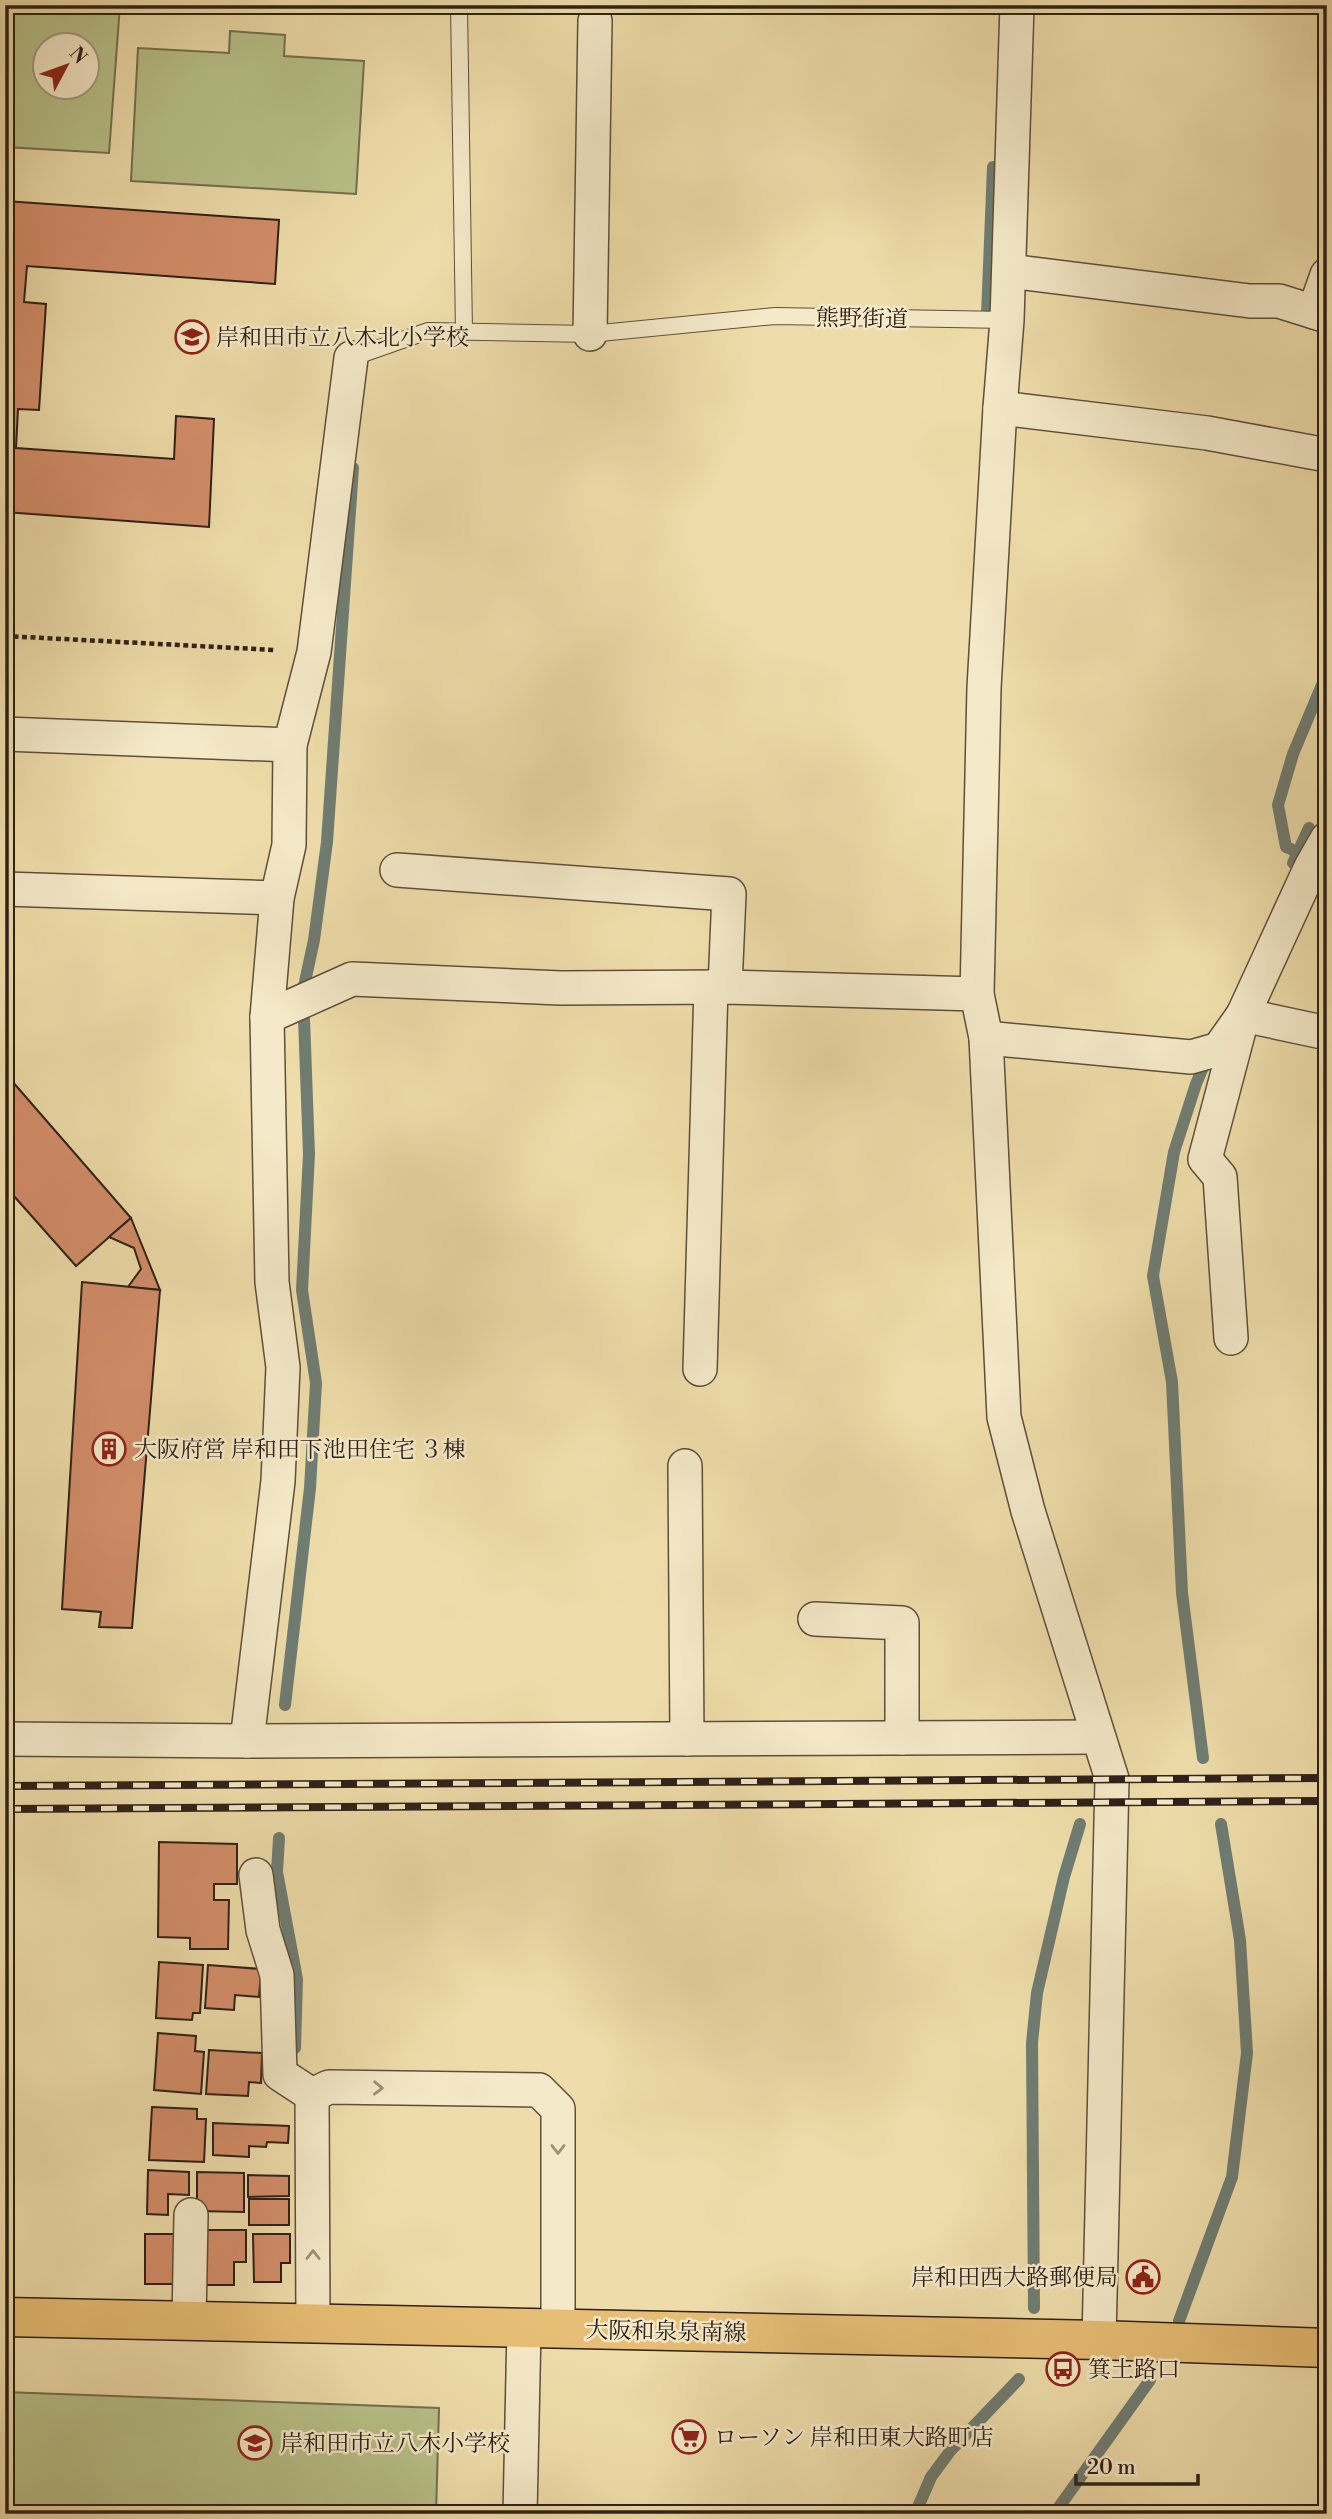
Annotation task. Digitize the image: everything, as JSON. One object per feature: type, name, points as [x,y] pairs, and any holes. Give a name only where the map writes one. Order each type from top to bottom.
[{"type":"main road","name":"大阪和泉泉南線","points":[[5,2317],[1099,2340],[1327,2348]]},
{"type":"street","points":[[1017,5],[1007,320],[984,688],[977,995],[986,1038],[1004,1417],[1028,1511],[1112,1779],[1099,2340]]},
{"type":"street","points":[[590,334],[595,21]]},
{"type":"street","points":[[1009,271],[1250,301],[1279,301],[1321,314],[1327,275]]},
{"type":"street","points":[[247,1741],[278,1481],[283,1367],[272,1282],[267,1017],[277,898],[289,845],[290,745],[314,652],[351,358]]},
{"type":"street","points":[[1000,408],[1207,433],[1327,455]]},
{"type":"street","points":[[5,734],[290,745]]},
{"type":"street","points":[[1231,1338],[1220,1177],[1205,1159],[1243,1015],[1311,867],[1327,839]]},
{"type":"street","points":[[397,870],[729,894],[718,987],[700,1369]]},
{"type":"street","points":[[5,889],[277,898]]},
{"type":"street","points":[[267,1017],[352,979],[561,988],[718,987],[977,995]]},
{"type":"street","points":[[986,1038],[1205,1053],[1243,1015]]},
{"type":"street","points":[[1243,1015],[1327,1033]]},
{"type":"street","points":[[685,1466],[687,1739]]},
{"type":"street","points":[[815,1619],[902,1622],[902,1738]]},
{"type":"street","points":[[5,1739],[247,1741],[1098,1737]]},
{"type":"street","points":[[256,1875],[263,1930],[277,1975],[281,2074],[312,2095]]},
{"type":"street","points":[[312,2095],[329,2087],[539,2090],[558,2109],[541,2328],[520,2514]]},
{"type":"street","points":[[312,2095],[313,2323]]},
{"type":"street","points":[[189,2321],[191,2215]]},
{"type":"lane","points":[[459,5],[464,332]]},
{"type":"lane","name":"熊野街道","points":[[351,358],[428,331],[590,334],[775,316],[1007,320]]},
{"type":"path","points":[[5,636],[314,652]]},
{"type":"green space","points":[[5,5],[120,5],[109,153],[5,147]]},
{"type":"green space","points":[[230,31],[285,35],[284,56],[364,61],[356,194],[131,181],[138,48],[229,53]]},
{"type":"green space","name":"岸和田市立八木小学校","points":[[5,2392],[439,2408],[436,2514],[5,2514]]},
{"type":"building","points":[[5,201],[279,220],[275,284],[27,266],[24,302],[46,304],[39,410],[18,409],[16,448],[174,459],[176,416],[214,419],[209,527],[5,512]]},
{"type":"building","points":[[5,537],[8,538],[5,588]]},
{"type":"building","points":[[5,1073],[131,1218],[76,1266],[5,1186]]},
{"type":"building","points":[[131,1218],[160,1290],[128,1287],[141,1269],[134,1248],[109,1237]]},
{"type":"building","name":"大阪府営 岸和田下池田住宅 ３棟","points":[[82,1282],[160,1290],[132,1628],[99,1627],[101,1612],[62,1609]]},
{"type":"building","points":[[159,1842],[237,1844],[237,1884],[214,1884],[214,1900],[229,1900],[228,1949],[190,1949],[190,1938],[158,1937]]},
{"type":"building","points":[[159,1962],[203,1965],[200,2013],[193,2013],[192,2020],[156,2018]]},
{"type":"building","points":[[208,1965],[261,1969],[259,1997],[235,1995],[234,2010],[205,2008]]},
{"type":"building","points":[[158,2033],[196,2036],[195,2051],[204,2052],[201,2094],[154,2090]]},
{"type":"building","points":[[209,2050],[262,2053],[261,2083],[249,2082],[248,2096],[206,2094]]},
{"type":"building","points":[[152,2107],[197,2109],[197,2119],[206,2119],[204,2162],[149,2160]]},
{"type":"building","points":[[213,2123],[289,2126],[288,2143],[267,2142],[266,2147],[249,2146],[249,2157],[213,2155]]},
{"type":"building","points":[[148,2170],[189,2172],[189,2195],[168,2194],[168,2215],[147,2214]]},
{"type":"building","points":[[197,2172],[244,2173],[244,2212],[197,2211]]},
{"type":"building","points":[[248,2175],[289,2176],[289,2196],[248,2197]]},
{"type":"building","points":[[249,2199],[289,2199],[289,2225],[249,2225]]},
{"type":"building","points":[[205,2230],[246,2230],[246,2262],[234,2262],[234,2285],[205,2285]]},
{"type":"building","points":[[145,2234],[174,2234],[174,2284],[145,2284]]},
{"type":"building","points":[[253,2234],[290,2234],[290,2263],[281,2263],[281,2282],[254,2282]]},
{"type":"waterway","points":[[987,315],[993,167]]},
{"type":"waterway","points":[[285,1705],[310,1488],[316,1383],[302,1290],[309,1154],[303,991],[314,940],[327,842],[353,468]]},
{"type":"waterway","points":[[1298,852],[1286,847],[1278,805],[1293,754],[1327,673]]},
{"type":"waterway","points":[[1293,863],[1309,828]]},
{"type":"waterway","points":[[1203,1758],[1182,1593],[1172,1382],[1153,1276],[1174,1152],[1207,1058]]},
{"type":"waterway","points":[[1034,2308],[1032,2043],[1037,1993],[1064,1877],[1080,1824]]},
{"type":"waterway","points":[[1179,2321],[1232,2177],[1247,2053],[1240,1940],[1221,1824]]},
{"type":"waterway","points":[[279,1838],[277,1872],[297,1979],[295,2048]]},
{"type":"waterway","points":[[915,2514],[931,2477],[951,2450],[1019,2379]]},
{"type":"waterway","points":[[1054,2514],[1150,2380]]},
{"type":"railway","points":[[5,1786],[1327,1778]]},
{"type":"railway","points":[[5,1809],[1327,1801]]},
{"type":"place","name":"岸和田市立八木北小学校","points":[[192,337]]},
{"type":"place","name":"大阪府営 岸和田下池田住宅 ３棟","points":[[109,1449]]},
{"type":"place","name":"岸和田西大路郵便局","points":[[1143,2277]]},
{"type":"place","name":"箕土路口","points":[[1063,2369]]},
{"type":"place","name":"ローソン 岸和田東大路町店","points":[[689,2437]]},
{"type":"place","name":"岸和田市立八木小学校","points":[[255,2443]]}]
